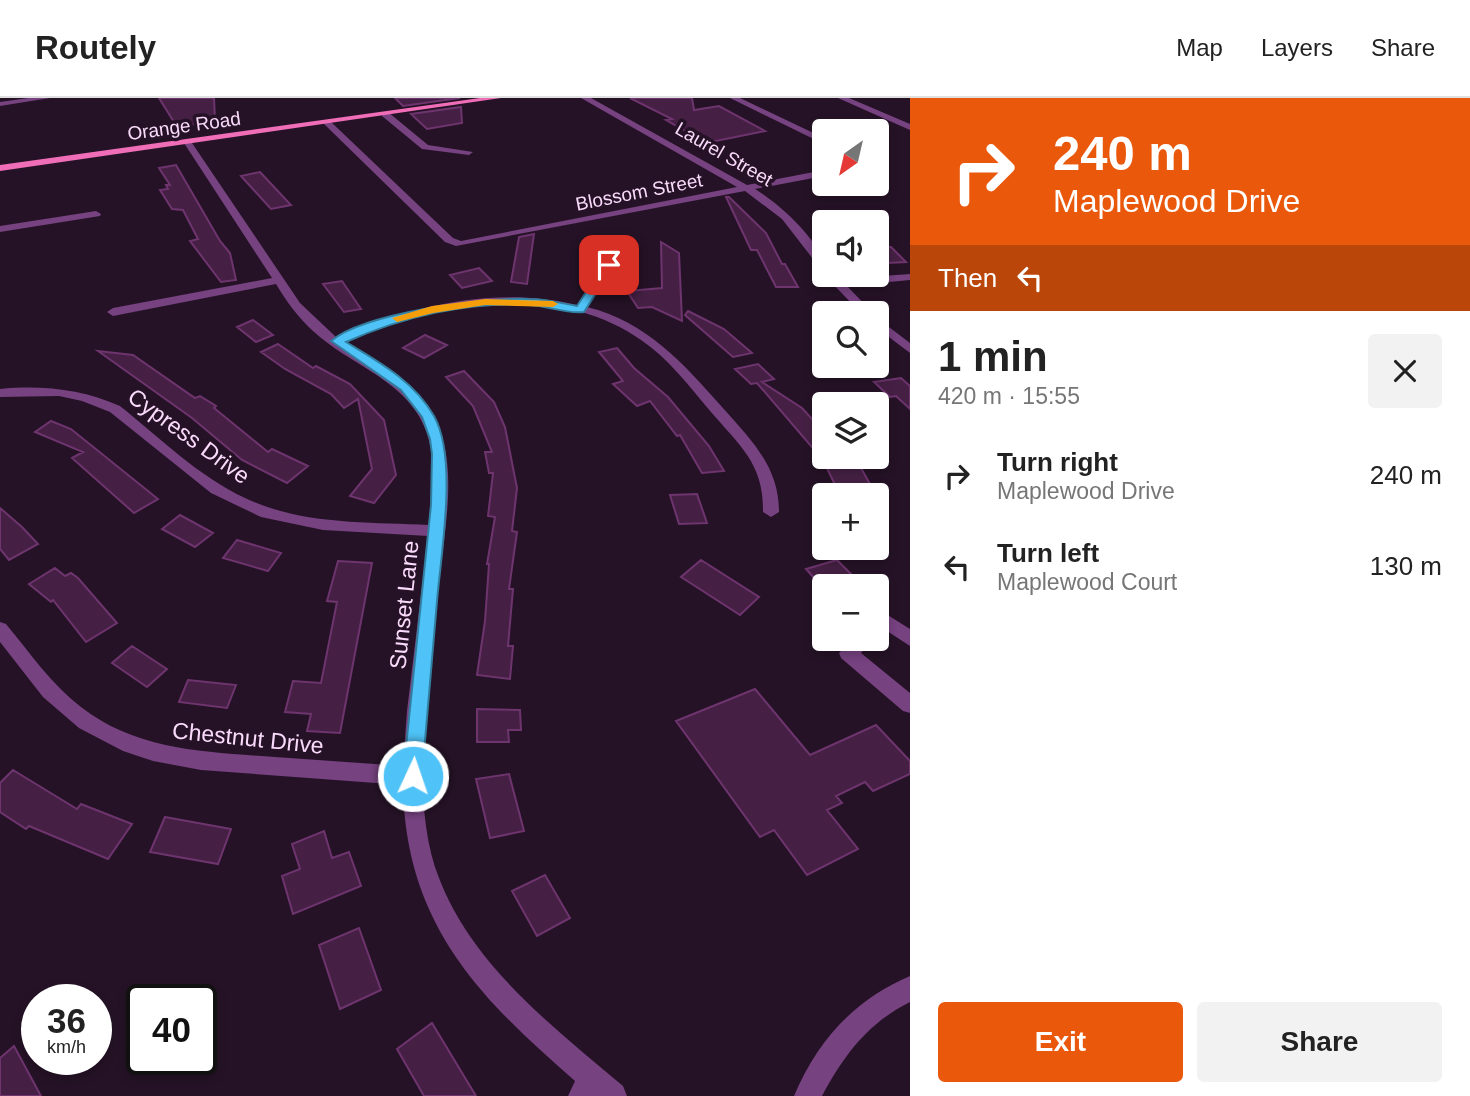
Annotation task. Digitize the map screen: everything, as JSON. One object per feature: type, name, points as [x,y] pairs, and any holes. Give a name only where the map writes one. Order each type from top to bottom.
[{"type":"main road","name":"Orange Road","points":[[0,168],[497,98]]},
{"type":"street","points":[[0,104],[46,98]]},
{"type":"street","name":"Laurel Street","points":[[585,98],[748,188],[786,217],[812,251]]},
{"type":"street","points":[[734,98],[812,135]]},
{"type":"street","points":[[842,98],[910,127]]},
{"type":"street","points":[[385,114],[425,147],[468,152]]},
{"type":"street","name":"Blossom Street","points":[[327,123],[449,240],[460,244],[812,175]]},
{"type":"street","name":"Sunset Lane","points":[[188,143],[302,313],[337,341],[387,372],[405,387],[428,417],[439,454],[436,531],[413,776],[417,837],[427,877],[445,918],[472,959],[587,1087],[613,1096]]},
{"type":"street","points":[[0,229],[96,214]]},
{"type":"street","points":[[580,309],[609,265]]},
{"type":"street","points":[[889,278],[910,277]]},
{"type":"street","points":[[113,312],[279,280]]},
{"type":"street","points":[[842,287],[855,301]]},
{"type":"street","points":[[337,341],[376,325],[456,305],[529,302],[580,309],[631,328],[670,356],[754,450],[770,484],[771,512]]},
{"type":"street","points":[[889,332],[910,349]]},
{"type":"street","name":"Cypress Drive","points":[[0,393],[60,391],[97,400],[115,409],[218,490],[270,513],[334,526],[436,531]]},
{"type":"street","points":[[889,623],[910,639]]},
{"type":"street","name":"Chestnut Drive","points":[[0,629],[65,706],[116,739],[150,752],[189,760],[413,776]]},
{"type":"street","points":[[850,651],[848,653],[910,705]]},
{"type":"street","points":[[808,1096],[830,1052],[850,1028],[880,1002],[910,989]]},
{"type":"building","points":[[159,98],[214,98],[215,121],[177,127]]},
{"type":"building","points":[[395,98],[460,98],[403,106]]},
{"type":"building","points":[[630,98],[692,98],[694,110],[719,106],[765,131],[706,143],[666,120],[672,119]]},
{"type":"building","points":[[461,107],[462,123],[427,129],[411,114]]},
{"type":"building","points":[[176,165],[220,241],[230,253],[236,280],[221,282],[190,241],[198,239],[183,210],[172,209],[160,190],[168,189],[166,185],[170,185],[159,168]]},
{"type":"building","points":[[260,172],[291,205],[271,209],[241,176]]},
{"type":"building","points":[[726,197],[766,233],[798,287],[776,287],[757,250],[751,250]]},
{"type":"building","points":[[534,234],[527,284],[511,282],[519,237]]},
{"type":"building","points":[[661,242],[679,253],[682,321],[652,307],[638,308],[627,291],[662,288]]},
{"type":"building","points":[[889,247],[891,247],[906,262],[889,263]]},
{"type":"building","points":[[479,268],[492,281],[462,288],[450,275]]},
{"type":"building","points":[[342,281],[361,309],[344,312],[323,284]]},
{"type":"building","points":[[688,311],[724,329],[752,353],[733,357],[685,315]]},
{"type":"building","points":[[253,320],[273,335],[256,342],[237,327]]},
{"type":"building","points":[[425,335],[447,345],[424,358],[403,348]]},
{"type":"building","points":[[278,344],[313,368],[316,366],[350,384],[384,420],[396,475],[374,503],[350,496],[372,469],[358,399],[344,408],[331,394],[285,369],[261,352]]},
{"type":"building","points":[[617,348],[634,368],[668,397],[709,446],[724,471],[702,473],[680,435],[677,436],[650,401],[637,406],[613,384],[623,381],[599,352]]},
{"type":"building","points":[[98,351],[133,355],[195,398],[200,396],[216,406],[214,408],[268,452],[272,449],[308,466],[287,483],[242,460],[192,418]]},
{"type":"building","points":[[758,364],[774,379],[762,382],[802,408],[812,419],[812,447],[757,383],[751,384],[735,369]]},
{"type":"building","points":[[464,371],[494,402],[505,427],[517,488],[512,531],[517,532],[509,589],[513,589],[508,646],[513,646],[510,679],[477,675],[485,621],[487,564],[495,517],[488,516],[493,473],[489,473],[485,452],[492,452],[473,406],[446,377]]},
{"type":"building","points":[[901,378],[910,386],[910,409],[896,396],[890,397],[889,392],[885,392],[874,382]]},
{"type":"building","points":[[51,421],[71,429],[158,499],[134,513],[72,458],[83,452],[35,432]]},
{"type":"building","points":[[827,469],[862,469],[869,483],[834,483]]},
{"type":"building","points":[[697,494],[707,523],[679,524],[670,495]]},
{"type":"building","points":[[0,508],[38,544],[9,560],[0,549]]},
{"type":"building","points":[[180,515],[213,533],[195,547],[162,529]]},
{"type":"building","points":[[237,540],[281,553],[268,571],[223,558]]},
{"type":"building","points":[[701,560],[759,597],[740,615],[681,577]]},
{"type":"building","points":[[837,560],[851,574],[812,576],[806,569]]},
{"type":"building","points":[[338,561],[372,563],[340,733],[307,731],[311,714],[285,712],[293,681],[321,683],[337,602],[327,601]]},
{"type":"building","points":[[55,568],[65,576],[71,573],[78,578],[117,623],[86,642],[53,600],[51,602],[29,584]]},
{"type":"building","points":[[132,646],[167,669],[147,687],[112,663]]},
{"type":"building","points":[[188,680],[236,685],[227,708],[179,702]]},
{"type":"building","points":[[755,689],[810,755],[876,725],[910,761],[910,774],[873,791],[865,782],[836,796],[842,803],[827,810],[858,849],[807,875],[774,830],[760,837],[676,721]]},
{"type":"building","points":[[477,709],[520,710],[521,730],[508,730],[509,742],[477,742]]},
{"type":"building","points":[[13,770],[77,809],[81,804],[132,824],[108,859],[29,826],[26,829],[0,812],[0,783]]},
{"type":"building","points":[[509,774],[524,831],[490,838],[476,779]]},
{"type":"building","points":[[165,817],[231,829],[218,864],[150,852]]},
{"type":"building","points":[[324,831],[332,858],[349,852],[361,886],[293,914],[282,876],[300,869],[292,844]]},
{"type":"building","points":[[545,875],[570,918],[537,936],[512,891]]},
{"type":"building","points":[[359,928],[381,990],[340,1009],[319,945]]},
{"type":"building","points":[[432,1023],[476,1096],[424,1096],[397,1049]]},
{"type":"building","points":[[14,1046],[21,1059],[21,1075],[30,1075],[41,1096],[0,1096],[0,1058]]},
{"type":"slow traffic","points":[[397,318],[456,305],[485,302],[553,304]]},
{"type":"route","points":[[413,776],[438,505],[439,454],[428,417],[417,400],[387,372],[337,341],[376,325],[456,305],[509,301],[580,309],[609,265]]}]
